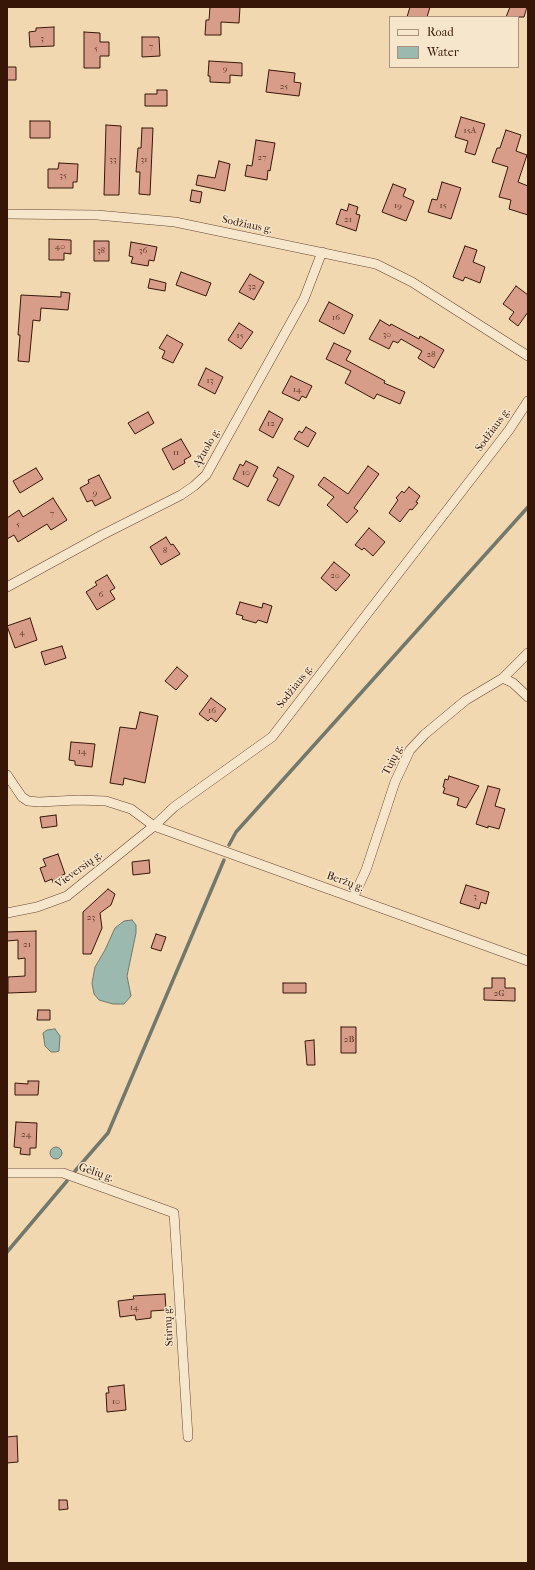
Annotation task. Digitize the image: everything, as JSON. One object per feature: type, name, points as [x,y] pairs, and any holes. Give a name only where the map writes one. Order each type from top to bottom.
[{"type":"street","name":"Sodžiaus g.","points":[[7,214],[97,215],[175,222],[376,264],[412,282],[528,356]]},
{"type":"street","name":"Ąžuolo g.","points":[[7,587],[181,494],[194,486],[206,475],[304,299],[322,252]]},
{"type":"street","name":"Sodžiaus g.","points":[[154,826],[174,807],[200,787],[272,737],[509,430],[528,400]]},
{"type":"street","name":"Tujų g.","points":[[353,898],[366,870],[395,782],[410,750],[425,734],[466,700],[503,678],[528,652]]},
{"type":"street","points":[[503,678],[513,683],[528,697]]},
{"type":"street","points":[[7,775],[22,797],[28,801],[106,801],[131,809],[154,826]]},
{"type":"street","name":"Beržų g.","points":[[154,826],[528,960]]},
{"type":"street","name":"Vieversių g.","points":[[7,913],[37,906],[67,896],[154,826]]},
{"type":"street","name":"Gėlių g.","points":[[7,1173],[63,1173],[174,1213]]},
{"type":"street","name":"Stirnų g.","points":[[174,1213],[188,1437]]},
{"type":"water","points":[[132,920],[136,925],[136,933],[127,976],[131,996],[124,1004],[113,1004],[99,1000],[94,994],[92,983],[95,967],[115,928],[124,921]]},
{"type":"water","points":[[55,1029],[60,1036],[59,1051],[51,1052],[45,1046],[43,1033],[47,1030]]},
{"type":"water","points":[[58,1147],[61,1148],[61,1158],[54,1159],[51,1158],[50,1151],[51,1148]]},
{"type":"building","points":[[210,7],[240,7],[239,23],[221,22],[221,35],[205,35],[206,20],[209,20]]},
{"type":"building","points":[[410,7],[430,7],[427,16],[407,16]]},
{"type":"building","points":[[510,7],[527,7],[524,17],[506,16]]},
{"type":"building","points":[[54,27],[54,46],[30,47],[29,32],[36,31],[36,28]]},
{"type":"building","points":[[84,32],[100,33],[100,42],[109,42],[109,56],[100,56],[100,68],[84,68]]},
{"type":"building","points":[[142,37],[159,37],[160,56],[142,57]]},
{"type":"building","points":[[209,61],[242,63],[242,76],[230,75],[230,83],[210,82],[210,76],[208,76]]},
{"type":"building","points":[[7,67],[16,67],[16,80],[7,80]]},
{"type":"building","points":[[269,70],[295,73],[294,82],[301,83],[299,96],[266,92]]},
{"type":"building","points":[[157,90],[167,90],[167,106],[145,106],[145,94],[157,94]]},
{"type":"building","points":[[461,117],[485,124],[475,155],[465,152],[468,141],[455,137]]},
{"type":"building","points":[[30,121],[50,121],[50,138],[30,138]]},
{"type":"building","points":[[106,125],[121,126],[119,195],[104,195]]},
{"type":"building","points":[[142,128],[153,128],[150,195],[139,194],[140,172],[136,172],[138,148],[141,148]]},
{"type":"building","points":[[506,130],[521,135],[516,151],[527,155],[518,182],[528,186],[528,215],[509,209],[511,200],[499,197],[508,167],[492,162],[497,148],[500,148]]},
{"type":"building","points":[[256,140],[275,143],[267,180],[245,176],[247,165],[252,166]]},
{"type":"building","points":[[219,161],[230,164],[225,191],[196,185],[198,175],[215,178]]},
{"type":"building","points":[[59,163],[78,164],[77,182],[73,182],[73,188],[48,188],[48,169],[58,169]]},
{"type":"building","points":[[442,182],[461,188],[451,219],[428,212],[432,199],[437,200]]},
{"type":"building","points":[[393,184],[406,189],[403,196],[414,201],[406,221],[382,212]]},
{"type":"building","points":[[192,190],[202,192],[200,203],[190,201]]},
{"type":"building","points":[[349,204],[358,207],[356,214],[360,215],[356,231],[336,224],[341,209],[347,211]]},
{"type":"building","points":[[49,239],[71,240],[71,254],[64,253],[64,260],[49,260]]},
{"type":"building","points":[[94,241],[109,241],[109,261],[94,261]]},
{"type":"building","points":[[131,242],[157,247],[154,261],[149,260],[148,266],[131,263],[133,257],[129,256]]},
{"type":"building","points":[[465,246],[477,250],[473,262],[485,267],[480,283],[465,277],[463,281],[453,277]]},
{"type":"building","points":[[181,272],[211,283],[206,296],[176,285]]},
{"type":"building","points":[[250,274],[264,282],[254,300],[239,292]]},
{"type":"building","points":[[150,279],[166,283],[165,291],[148,288]]},
{"type":"building","points":[[516,286],[528,295],[528,312],[518,326],[509,319],[514,312],[503,304]]},
{"type":"building","points":[[61,292],[70,293],[68,310],[41,308],[40,321],[33,320],[29,362],[18,361],[21,295],[61,297]]},
{"type":"building","points":[[329,302],[353,315],[344,334],[319,321]]},
{"type":"building","points":[[380,320],[390,326],[391,324],[419,339],[420,336],[444,350],[434,368],[418,358],[422,351],[401,339],[398,343],[393,341],[389,349],[369,339]]},
{"type":"building","points":[[239,323],[253,332],[241,349],[228,340]]},
{"type":"building","points":[[167,335],[183,344],[173,363],[162,358],[165,351],[159,348]]},
{"type":"building","points":[[334,343],[351,351],[346,360],[385,381],[384,383],[405,392],[400,404],[377,394],[374,399],[345,383],[351,371],[326,359]]},
{"type":"building","points":[[206,368],[223,377],[215,394],[198,385]]},
{"type":"building","points":[[291,376],[312,386],[306,398],[302,396],[299,401],[282,393]]},
{"type":"building","points":[[269,411],[283,419],[273,438],[259,430]]},
{"type":"building","points":[[148,412],[154,423],[135,434],[128,423]]},
{"type":"building","points":[[306,427],[316,433],[308,447],[294,439],[299,431],[302,433]]},
{"type":"building","points":[[181,439],[191,456],[184,460],[185,463],[173,470],[162,449]]},
{"type":"building","points":[[246,461],[258,467],[248,487],[233,479],[240,464],[243,466]]},
{"type":"building","points":[[368,466],[379,474],[354,508],[358,511],[347,523],[327,505],[334,497],[318,485],[324,477],[348,494]]},
{"type":"building","points":[[278,467],[294,476],[279,506],[267,500],[278,479],[273,476]]},
{"type":"building","points":[[36,468],[43,479],[20,493],[13,481]]},
{"type":"building","points":[[99,475],[111,498],[95,506],[92,500],[87,502],[80,488],[89,483],[88,480]]},
{"type":"building","points":[[409,487],[420,496],[416,502],[418,503],[412,510],[410,509],[400,522],[389,513],[398,500],[396,498],[402,491],[404,493]]},
{"type":"building","points":[[53,498],[67,520],[51,530],[47,524],[18,542],[14,535],[7,539],[7,518],[19,510],[23,517]]},
{"type":"building","points":[[369,528],[385,542],[373,556],[364,548],[362,550],[355,545]]},
{"type":"building","points":[[166,537],[171,545],[173,544],[180,554],[161,565],[150,547]]},
{"type":"building","points":[[334,562],[350,575],[336,591],[321,578]]},
{"type":"building","points":[[107,575],[115,588],[110,591],[115,599],[97,610],[86,592],[97,585],[95,582]]},
{"type":"building","points":[[240,602],[262,608],[263,603],[272,606],[267,623],[258,620],[256,623],[242,619],[243,616],[236,614]]},
{"type":"building","points":[[30,618],[37,640],[15,648],[7,626]]},
{"type":"building","points":[[62,646],[66,658],[45,665],[41,652]]},
{"type":"building","points":[[177,667],[188,676],[176,690],[165,681]]},
{"type":"building","points":[[211,698],[226,709],[216,722],[211,718],[208,721],[199,714]]},
{"type":"building","points":[[140,712],[158,716],[145,783],[124,778],[123,785],[110,783],[120,727],[136,729]]},
{"type":"building","points":[[71,742],[95,744],[92,767],[75,765],[75,761],[69,760]]},
{"type":"building","points":[[449,776],[479,786],[466,808],[457,805],[459,798],[443,793],[445,788],[443,787],[445,779],[448,780]]},
{"type":"building","points":[[488,786],[500,789],[495,806],[505,809],[499,829],[488,826],[488,828],[476,824]]},
{"type":"building","points":[[56,815],[57,826],[42,828],[40,817]]},
{"type":"building","points":[[58,854],[65,874],[60,876],[61,880],[53,883],[52,879],[45,882],[40,868],[46,866],[43,859]]},
{"type":"building","points":[[149,860],[150,873],[133,875],[132,862]]},
{"type":"building","points":[[466,885],[489,892],[486,904],[481,902],[479,909],[460,903]]},
{"type":"building","points":[[108,889],[115,894],[111,905],[100,913],[102,928],[91,954],[83,954],[83,912]]},
{"type":"building","points":[[36,931],[36,992],[8,993],[8,977],[25,976],[25,958],[18,959],[18,940],[7,941],[7,932]]},
{"type":"building","points":[[156,934],[166,937],[161,951],[151,948]]},
{"type":"building","points":[[492,978],[505,978],[505,988],[515,988],[515,1001],[484,1000],[484,988],[492,988]]},
{"type":"building","points":[[283,983],[306,983],[306,993],[283,993]]},
{"type":"building","points":[[38,1010],[50,1010],[50,1020],[37,1020]]},
{"type":"building","points":[[341,1027],[356,1027],[356,1053],[341,1053]]},
{"type":"building","points":[[314,1040],[315,1065],[307,1065],[305,1041]]},
{"type":"building","points":[[28,1081],[39,1081],[38,1095],[15,1095],[15,1083],[28,1084]]},
{"type":"building","points":[[16,1122],[37,1123],[36,1148],[30,1148],[30,1155],[20,1154],[21,1148],[14,1147]]},
{"type":"building","points":[[165,1294],[166,1310],[151,1311],[151,1318],[136,1320],[135,1315],[120,1317],[118,1301],[134,1299],[133,1296]]},
{"type":"building","points":[[124,1385],[126,1410],[107,1412],[106,1393],[109,1393],[108,1387]]},
{"type":"building","points":[[17,1436],[18,1462],[7,1463],[7,1437]]},
{"type":"building","points":[[59,1500],[67,1500],[68,1509],[59,1510]]},
{"type":"waterway","points":[[229,845],[236,832],[528,507]]},
{"type":"waterway","points":[[75,1171],[108,1133],[224,860]]},
{"type":"waterway","points":[[7,1252],[67,1181]]}]
